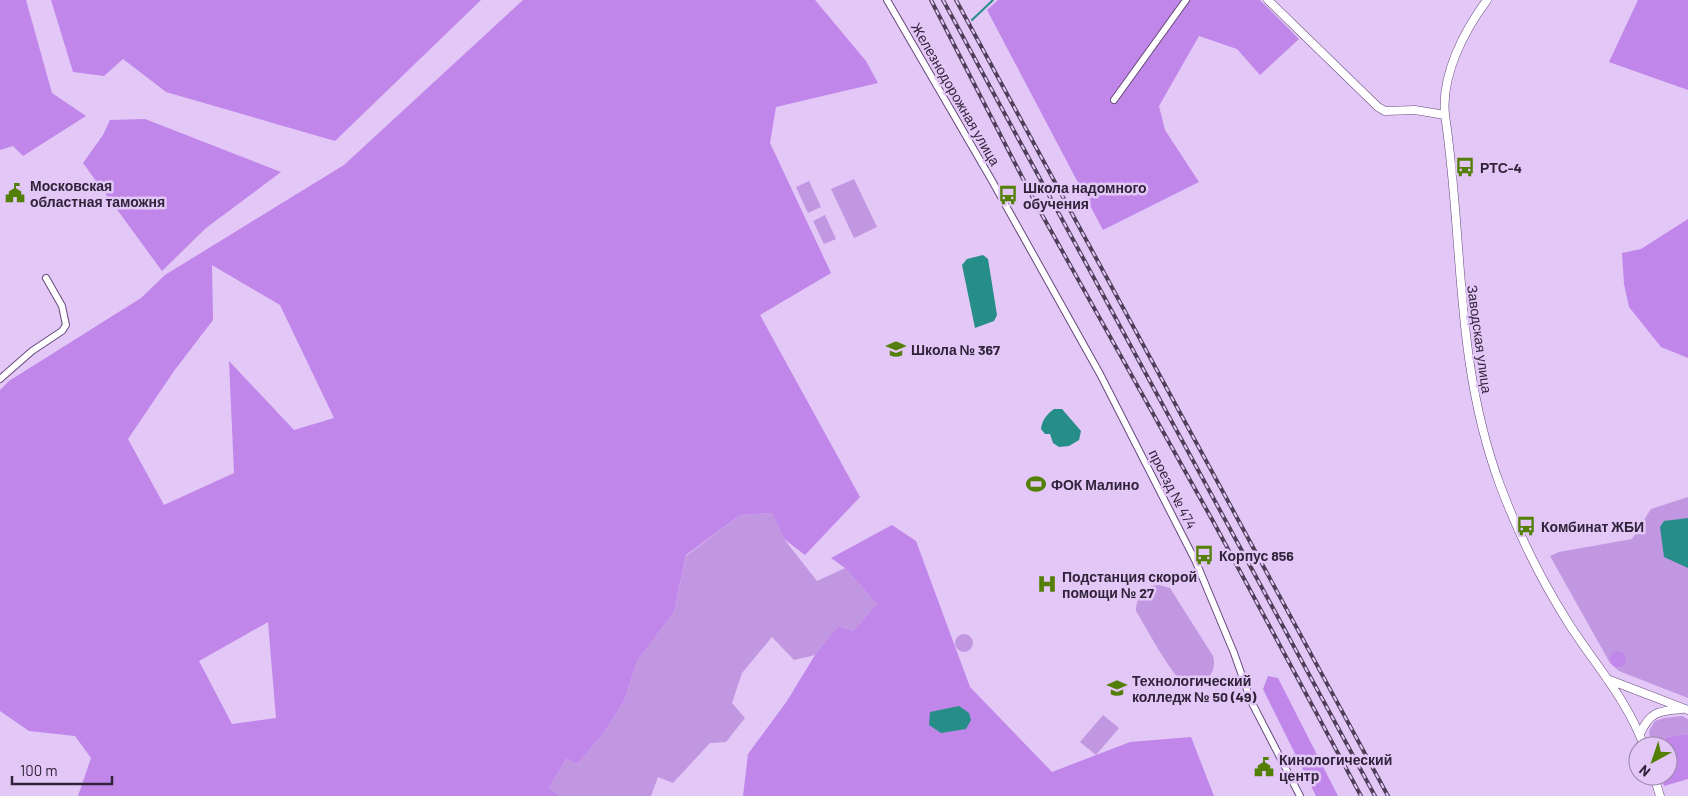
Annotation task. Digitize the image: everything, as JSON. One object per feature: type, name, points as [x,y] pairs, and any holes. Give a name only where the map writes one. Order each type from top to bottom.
[{"type":"street","name":"Железнодорожная улица","points":[[887,0],[1004,202]]},
{"type":"street","points":[[1114,100],[1186,0]]},
{"type":"street","points":[[1268,0],[1378,107],[1385,110],[1415,110],[1445,115]]},
{"type":"street","name":"Заводская улица","points":[[1487,0],[1475,16],[1454,58],[1443,103],[1453,168],[1456,246],[1464,337],[1477,408],[1499,484],[1531,558],[1568,623],[1607,680],[1640,734]]},
{"type":"street","name":"проезд № 474","points":[[1004,202],[1100,374],[1196,562],[1234,653],[1251,701],[1300,796]]},
{"type":"street","points":[[0,379],[32,351],[62,331],[66,326],[62,306],[46,278]]},
{"type":"street","points":[[1607,680],[1686,709]]},
{"type":"street","points":[[1640,734],[1650,716],[1660,711],[1686,709]]},
{"type":"shaded area","points":[[0,0],[26,0],[52,93],[86,116],[23,156],[13,146],[0,150]]},
{"type":"shaded area","points":[[51,0],[481,0],[335,141],[166,92],[123,59],[104,76],[73,72]]},
{"type":"shaded area","points":[[523,0],[815,0],[866,61],[878,83],[776,107],[770,143],[831,273],[760,315],[860,497],[805,555],[784,539],[772,513],[740,515],[686,555],[674,612],[637,661],[625,699],[603,734],[577,764],[566,759],[549,788],[560,796],[78,796],[91,758],[75,736],[29,731],[0,711],[0,390],[9,381],[141,298],[165,275],[344,165]],"holes":[[[212,265],[280,305],[334,418],[294,430],[229,361],[234,473],[164,505],[128,439],[174,371],[213,320]],[[268,622],[276,718],[232,724],[199,661]]]},
{"type":"shaded area","points":[[998,0],[1260,0],[1299,39],[1260,75],[1237,49],[1199,36],[1159,106],[1165,130],[1199,182],[1103,230],[987,10]]},
{"type":"shaded area","points":[[1638,0],[1688,0],[1688,90],[1609,62]]},
{"type":"shaded area","points":[[145,119],[281,172],[206,228],[162,271],[83,163],[103,135],[110,120]]},
{"type":"shaded area","points":[[854,179],[877,227],[854,238],[831,189]]},
{"type":"shaded area","points":[[809,181],[821,207],[808,213],[796,187]]},
{"type":"shaded area","points":[[825,215],[836,239],[824,244],[813,221]]},
{"type":"shaded area","points":[[1688,219],[1688,358],[1661,347],[1629,307],[1624,284],[1622,253],[1641,249]]},
{"type":"shaded area","points":[[983,255],[988,259],[997,315],[994,321],[975,328],[962,265],[967,259]]},
{"type":"shaded area","points":[[1054,409],[1062,409],[1081,431],[1079,440],[1069,446],[1059,447],[1053,443],[1050,434],[1045,434],[1041,429],[1045,418]]},
{"type":"shaded area","points":[[1688,497],[1688,698],[1619,671],[1610,663],[1550,556],[1559,552],[1632,539],[1651,509]]},
{"type":"shaded area","points":[[772,513],[784,539],[817,581],[845,568],[877,604],[853,631],[838,626],[815,655],[794,660],[772,637],[742,673],[732,703],[745,718],[726,742],[710,743],[673,783],[658,777],[651,796],[560,796],[549,788],[566,759],[577,764],[603,734],[625,699],[637,661],[674,612],[686,556],[740,515]]},
{"type":"shaded area","points":[[1688,518],[1688,568],[1664,557],[1660,527],[1664,521]]},
{"type":"shaded area","points":[[892,525],[916,541],[970,687],[1052,772],[1130,742],[1191,737],[1214,796],[743,796],[748,754],[787,701],[815,655],[838,626],[853,631],[877,604],[845,568],[831,558]]},
{"type":"shaded area","points":[[1159,585],[1170,588],[1213,656],[1213,670],[1206,680],[1200,683],[1187,683],[1176,675],[1136,611],[1137,601],[1142,593],[1149,588]]},
{"type":"shaded area","points":[[964,634],[970,637],[973,643],[970,649],[964,652],[958,649],[955,643],[958,637]]},
{"type":"shaded area","points":[[1615,651],[1621,651],[1626,656],[1624,665],[1615,667],[1610,662],[1610,656]]},
{"type":"shaded area","points":[[1268,676],[1278,678],[1338,796],[1316,796],[1263,689]]},
{"type":"shaded area","points":[[959,706],[969,713],[971,720],[966,729],[941,733],[929,725],[930,712]]},
{"type":"shaded area","points":[[1103,715],[1119,728],[1096,755],[1080,742]]},
{"type":"shaded area","points":[[1682,716],[1688,719],[1688,734],[1650,736],[1649,731],[1655,721]]},
{"type":"shaded area","points":[[1688,734],[1688,779],[1678,782],[1678,736],[1674,736]]},
{"type":"waterway","points":[[972,20],[993,0]]},
{"type":"railway","points":[[931,0],[1036,204],[1214,523],[1361,796]]},
{"type":"railway","points":[[943,0],[1375,796]]},
{"type":"railway","points":[[956,0],[1388,796]]},
{"type":"place","name":"РТС-4","points":[[1465,167]]},
{"type":"place","name":"Московская областная таможня","points":[[15,193]]},
{"type":"place","name":"Школа надомного обучения","points":[[1008,195]]},
{"type":"place","name":"Школа № 367","points":[[896,349]]},
{"type":"place","name":"ФОК Малино","points":[[1036,484]]},
{"type":"place","name":"Комбинат ЖБИ","points":[[1526,526]]},
{"type":"place","name":"Корпус 856","points":[[1204,555]]},
{"type":"place","name":"Подстанция скорой помощи № 27","points":[[1047,584]]},
{"type":"place","name":"Технологический колледж № 50 (49)","points":[[1117,688]]},
{"type":"place","name":"Кинологический центр","points":[[1264,767]]}]
